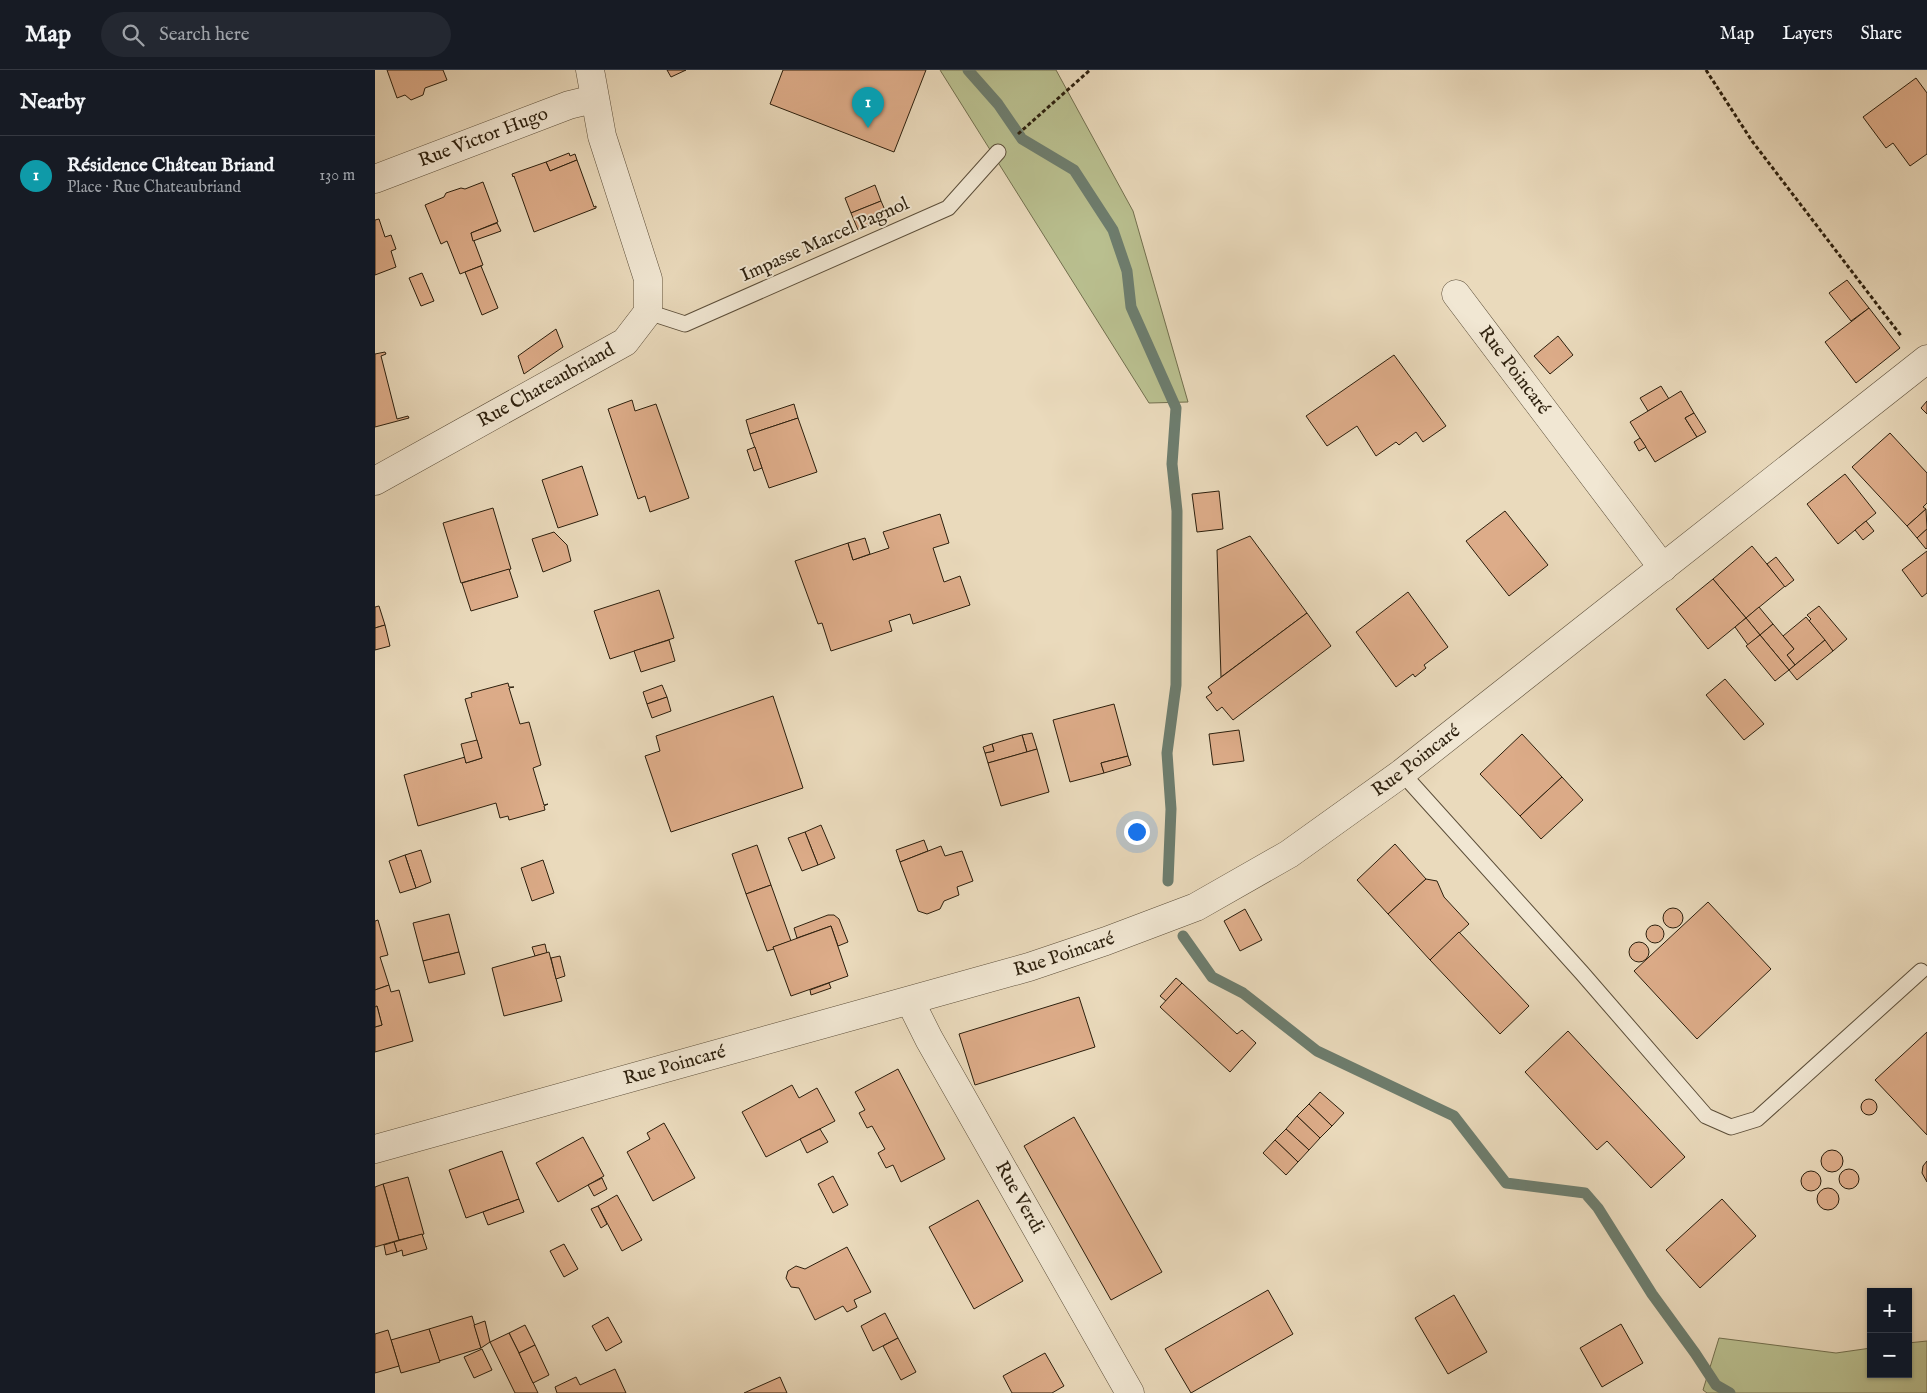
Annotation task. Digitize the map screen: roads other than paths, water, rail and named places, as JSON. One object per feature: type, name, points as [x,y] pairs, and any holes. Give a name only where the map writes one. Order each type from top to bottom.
[{"type":"street","points":[[590,70],[602,136],[648,279],[648,312]]},
{"type":"street","name":"Rue Victor Hugo","points":[[375,179],[569,105],[594,99]]},
{"type":"street","name":"Rue Poincaré","points":[[1456,294],[1663,568]]},
{"type":"street","name":"Rue Chateaubriand","points":[[375,481],[625,342],[648,312]]},
{"type":"street","name":"Rue Poincaré","points":[[375,1149],[909,1002],[1029,967],[1197,907],[1289,854],[1402,773],[1925,361]]},
{"type":"street","name":"Rue Verdi","points":[[909,1002],[1130,1393]]},
{"type":"lane","name":"Impasse Marcel Pagnol","points":[[648,312],[685,324],[948,208],[999,152]]},
{"type":"lane","points":[[1402,773],[1706,1116],[1731,1127],[1757,1119],[1921,971]]},
{"type":"waterway","points":[[968,70],[998,104],[1022,139],[1074,170],[1113,230],[1127,271],[1131,307],[1176,408],[1172,464],[1177,511],[1176,685],[1167,753],[1171,809],[1168,881]]},
{"type":"waterway","points":[[1183,936],[1212,977],[1243,993],[1317,1051],[1454,1116],[1506,1183],[1585,1193],[1598,1208],[1652,1294],[1716,1385],[1730,1393]]},
{"type":"place","name":"Résidence Château Briand","points":[[868,128]]}]
